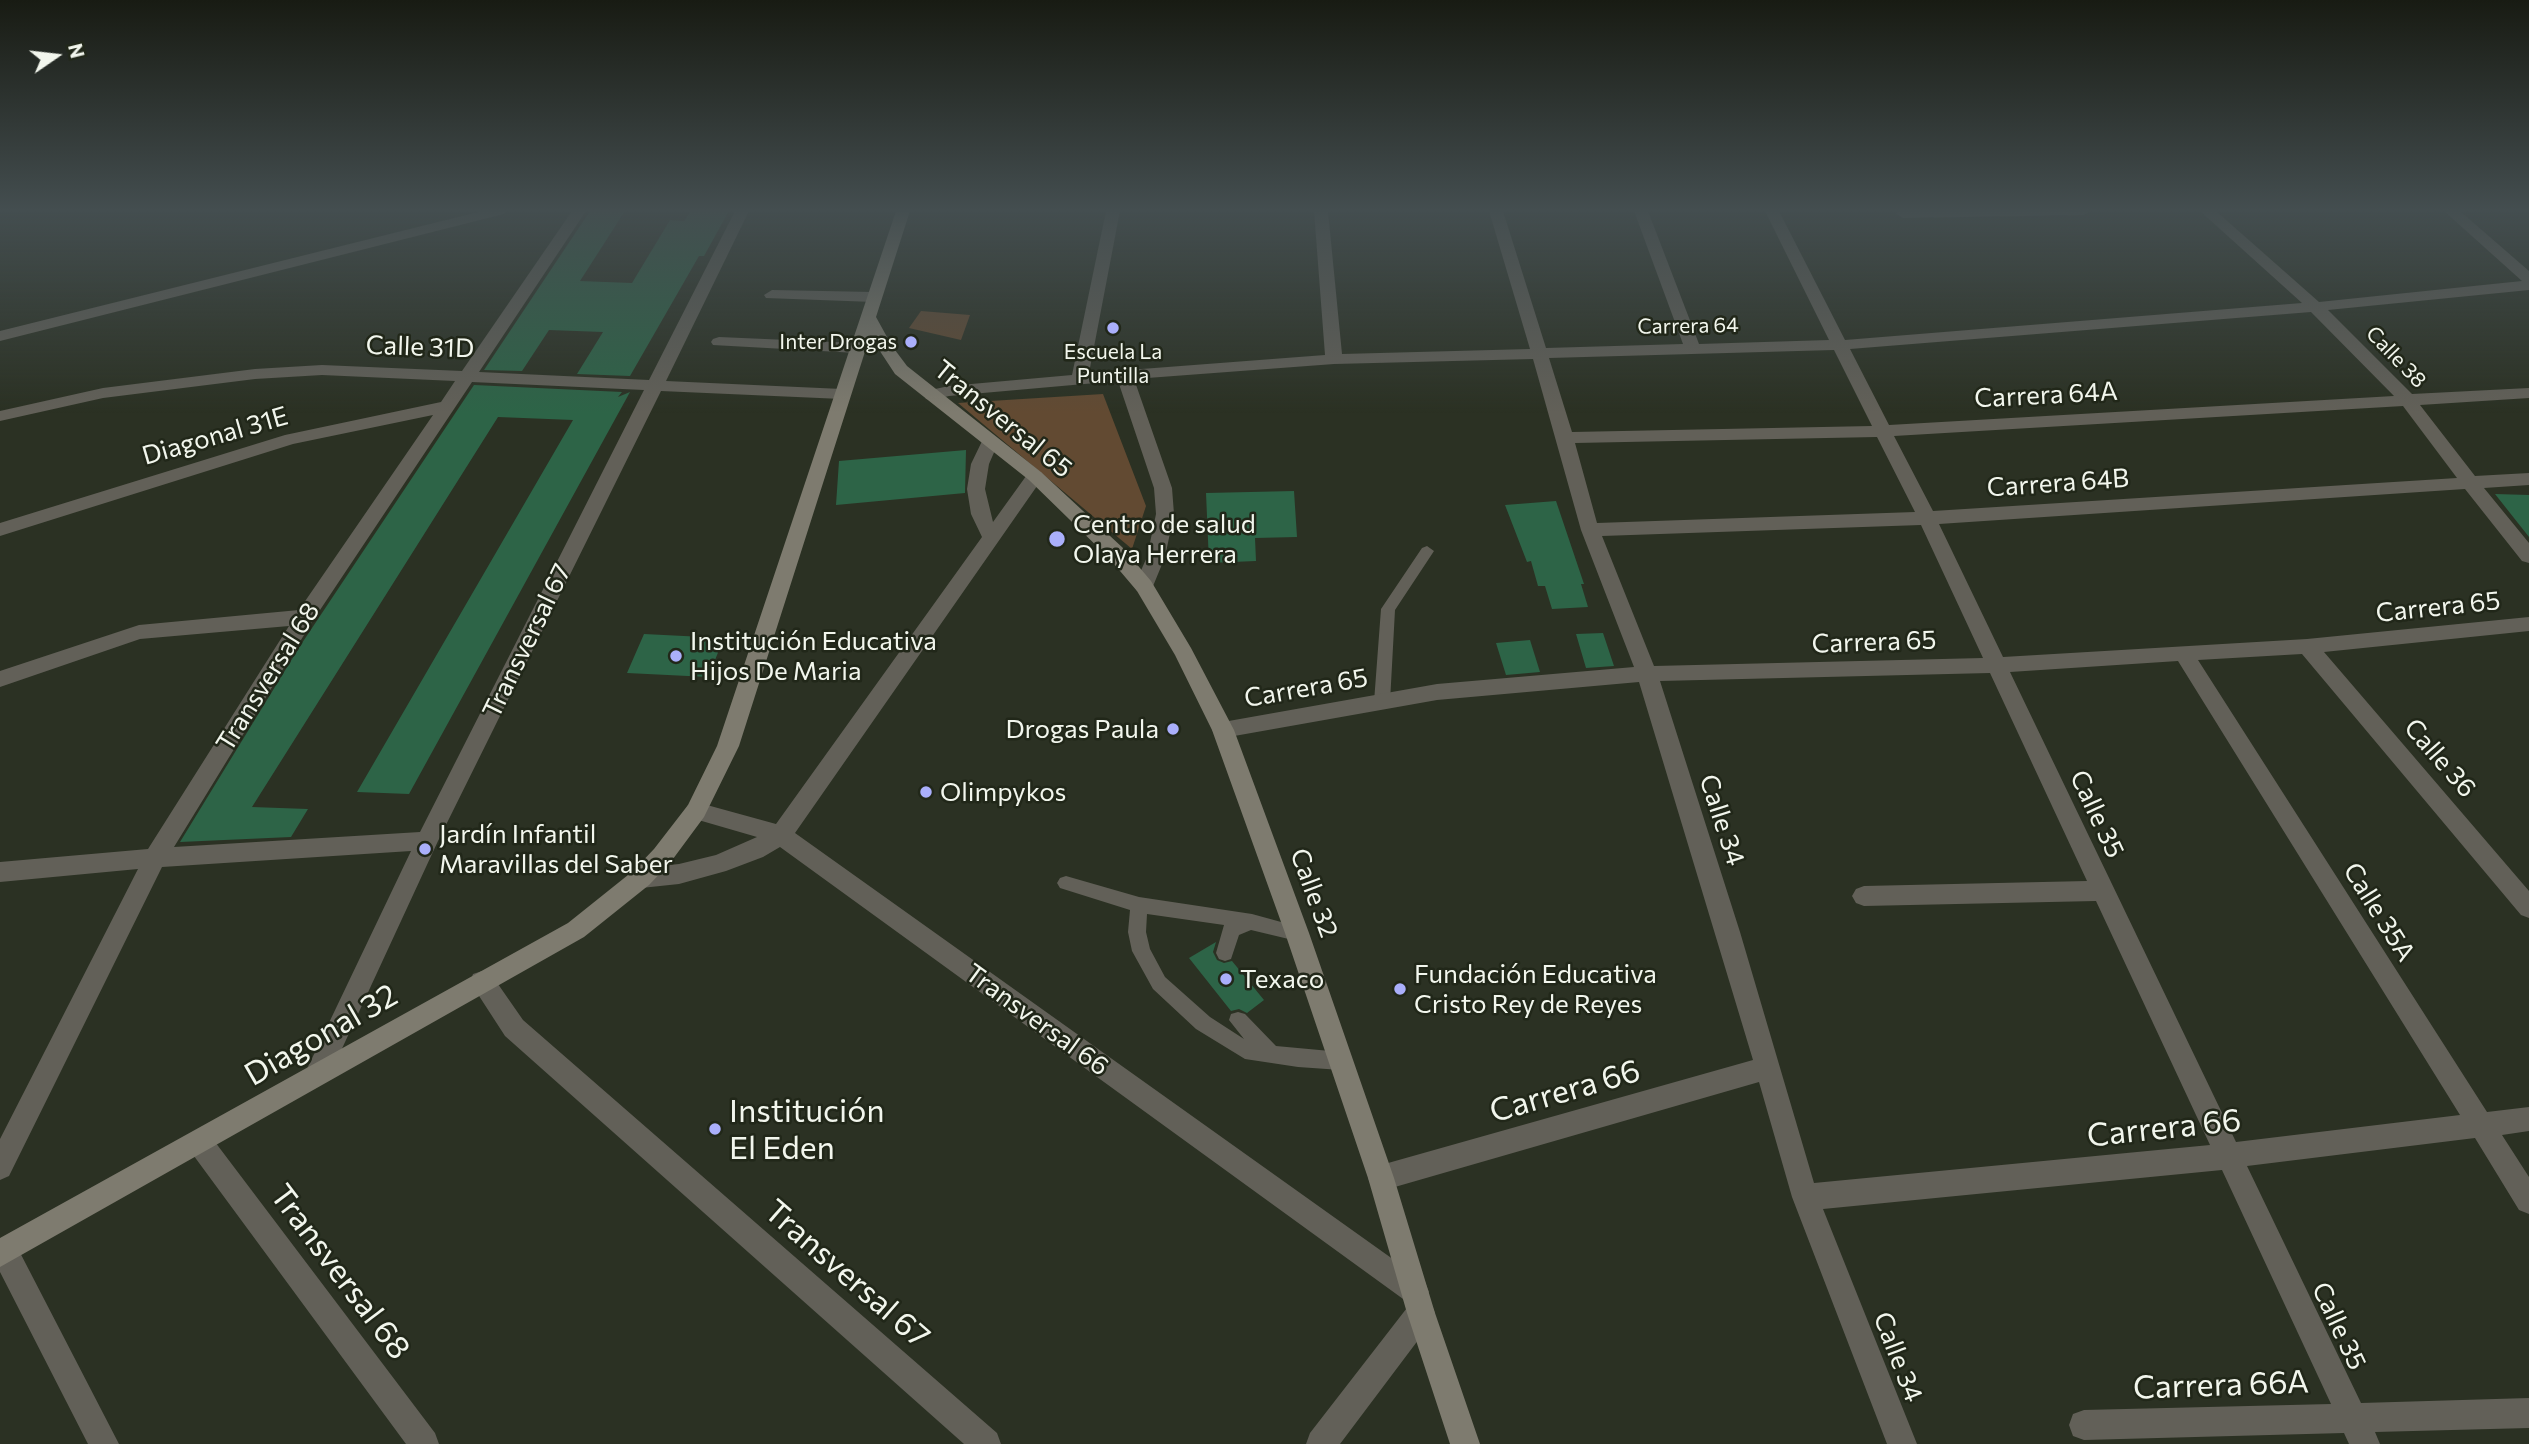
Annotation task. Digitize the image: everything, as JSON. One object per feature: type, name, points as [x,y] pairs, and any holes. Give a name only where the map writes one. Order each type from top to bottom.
[{"type":"street","points":[[0,336],[233,278]]},
{"type":"street","name":"Transversal 68","points":[[0,1167],[155,858],[305,617],[535,278]]},
{"type":"street","name":"Transversal 67","points":[[318,1073],[427,841],[708,278]]},
{"type":"street","points":[[781,835],[696,811],[728,746],[880,278]]},
{"type":"street","points":[[1079,380],[1099,278]]},
{"type":"street","points":[[1327,278],[1334,359]]},
{"type":"street","name":"Calle 34","points":[[1516,278],[1590,530],[1647,674],[1728,932],[1805,1197],[1902,1444]]},
{"type":"street","points":[[1666,278],[1693,350]]},
{"type":"street","name":"Calle 35","points":[[1806,278],[1927,518],[2364,1444]]},
{"type":"street","name":"Calle 38","points":[[2283,278],[2408,400],[2529,556]]},
{"type":"street","name":"Carrera 64","points":[[932,395],[949,391],[1124,375],[1334,359],[1538,351],[1840,345],[2315,307],[2529,285]]},
{"type":"street","points":[[772,295],[874,297]]},
{"type":"street","name":"Transversal 65","points":[[868,316],[892,359],[932,395],[1035,476],[1116,553],[1144,586]]},
{"type":"street","points":[[719,342],[857,348]]},
{"type":"street","name":"Calle 31D","points":[[0,416],[103,393],[255,374],[322,370],[842,394]]},
{"type":"street","points":[[1124,375],[1163,488],[1164,514],[1156,557],[1144,586]]},
{"type":"street","name":"Carrera 64A","points":[[1565,438],[1882,431],[2529,393]]},
{"type":"street","name":"Diagonal 31E","points":[[0,530],[291,439],[448,406]]},
{"type":"street","points":[[990,441],[980,464],[976,489],[980,514],[992,538]]},
{"type":"street","points":[[640,878],[679,874],[718,864],[755,850],[781,835],[1035,476]]},
{"type":"street","name":"Carrera 64B","points":[[1590,530],[1927,518],[2529,479]]},
{"type":"street","name":"Calle 32","points":[[1144,586],[1184,653],[1223,730],[1297,933],[1381,1178],[1418,1303],[1465,1444]]},
{"type":"street","points":[[0,679],[139,632],[305,617]]},
{"type":"street","name":"Carrera 65","points":[[1223,730],[1437,692],[1647,674],[1996,665],[2307,646],[2529,624]]},
{"type":"street","name":"Calle 36","points":[[2307,646],[2529,908]]},
{"type":"street","name":"Calle 35A","points":[[2183,653],[2529,1201]]},
{"type":"street","name":"Diagonal 32","points":[[2,1252],[576,930],[640,878],[662,856],[696,811]]},
{"type":"street","name":"Transversal 66","points":[[781,835],[1418,1303]]},
{"type":"street","points":[[0,872],[155,858],[427,841]]},
{"type":"street","points":[[1864,896],[2103,891]]},
{"type":"street","name":"Transversal 67","points":[[482,982],[514,1028],[986,1444]]},
{"type":"street","name":"Carrera 66","points":[[1381,1178],[1767,1068]]},
{"type":"street","name":"Carrera 66","points":[[1805,1197],[2228,1156],[2529,1119]]},
{"type":"street","name":"Transversal 68","points":[[200,1143],[424,1444]]},
{"type":"street","points":[[2,1252],[104,1444]]},
{"type":"street","points":[[1321,1444],[1418,1303]]},
{"type":"street","name":"Carrera 66A","points":[[2084,1425],[2529,1413]]},
{"type":"lane","points":[[1382,702],[1388,609],[1427,551]]},
{"type":"lane","points":[[1066,883],[1139,905],[1252,922],[1297,933]]},
{"type":"lane","points":[[1139,905],[1137,932],[1141,951],[1159,983],[1203,1023],[1245,1050],[1341,1061]]},
{"type":"lane","points":[[1225,953],[1231,930],[1252,922]]},
{"type":"lane","points":[[1238,1020],[1271,1054]]},
{"type":"shaded area","points":[[921,311],[970,315],[961,340],[909,328]]},
{"type":"shaded area","points":[[1103,394],[1146,506],[1132,549],[958,403]]},
{"type":"building","points":[[545,278],[632,283],[635,278],[686,278],[630,376],[577,374],[603,332],[549,330],[522,371],[484,370]]},
{"type":"building","points":[[474,385],[622,392],[618,397],[630,392],[409,794],[357,792],[573,420],[498,417],[252,807],[308,809],[291,837],[180,842],[300,646]]},
{"type":"building","points":[[966,450],[965,493],[836,505],[839,461]]},
{"type":"building","points":[[1294,491],[1297,537],[1255,538],[1256,561],[1209,563],[1206,493]]},
{"type":"building","points":[[2495,494],[2529,495],[2529,537]]},
{"type":"building","points":[[1556,501],[1584,584],[1581,584],[1588,607],[1552,609],[1545,586],[1538,586],[1531,561],[1527,562],[1505,505]]},
{"type":"building","points":[[1603,633],[1614,666],[1586,668],[1576,634]]},
{"type":"building","name":"Institución Educativa Hijos De Maria","points":[[644,634],[724,638],[708,677],[627,673]]},
{"type":"building","points":[[1530,640],[1540,672],[1506,675],[1496,643]]},
{"type":"building","name":"Texaco","points":[[1216,942],[1213,952],[1217,960],[1224,963],[1232,961],[1264,1000],[1247,1013],[1239,1009],[1231,1011],[1189,958]]},
{"type":"place","name":"Escuela La Puntilla","points":[[1113,328]]},
{"type":"place","name":"Inter Drogas","points":[[911,342]]},
{"type":"place","name":"Centro de salud Olaya Herrera","points":[[1057,539]]},
{"type":"place","name":"Institución Educativa Hijos De Maria","points":[[676,656]]},
{"type":"place","name":"Drogas Paula","points":[[1173,729]]},
{"type":"place","name":"Olimpykos","points":[[926,792]]},
{"type":"place","name":"Jardín Infantil Maravillas del Saber","points":[[425,849]]},
{"type":"place","name":"Texaco","points":[[1226,979]]},
{"type":"place","name":"Fundación Educativa Cristo Rey de Reyes","points":[[1400,989]]},
{"type":"place","name":"Institución El Eden","points":[[715,1129]]}]
